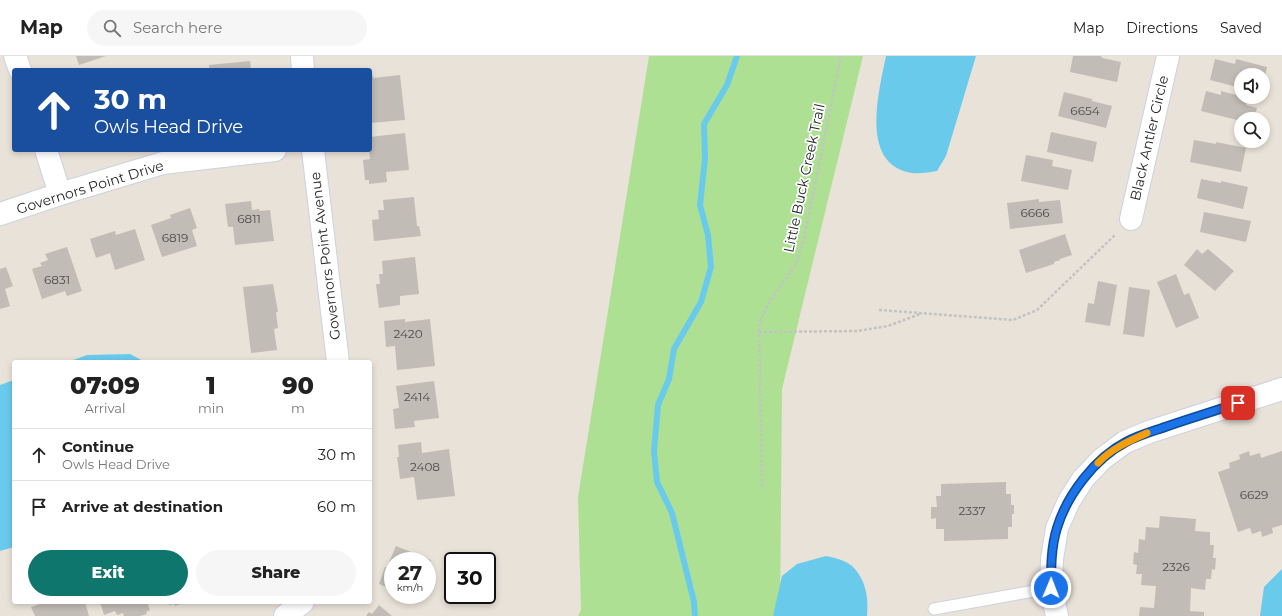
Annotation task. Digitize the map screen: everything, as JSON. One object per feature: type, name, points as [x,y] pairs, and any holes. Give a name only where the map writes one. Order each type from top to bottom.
[{"type":"street","points":[[15,56],[19,68]]},
{"type":"street","points":[[302,56],[304,68]]},
{"type":"street","name":"Black Antler Circle","points":[[1131,220],[1168,56]]},
{"type":"street","points":[[47,152],[60,194]]},
{"type":"street","name":"Governors Point Drive","points":[[0,214],[163,163],[258,152]]},
{"type":"street","name":"Governors Point Avenue","points":[[313,152],[338,360]]},
{"type":"street","points":[[1057,616],[1051,588],[1052,559],[1057,528],[1069,501],[1084,479],[1102,459],[1125,442],[1149,432],[1282,389]]},
{"type":"street","points":[[285,616],[300,604]]},
{"type":"lane","points":[[934,608],[1051,588]]},
{"type":"path","name":"Little Buck Creek Trail","points":[[762,487],[759,325],[768,304],[796,264],[804,239],[840,56]]},
{"type":"path","points":[[878,310],[1013,320],[1036,310],[1131,220]]},
{"type":"path","points":[[759,332],[857,331],[888,326],[922,313]]},
{"type":"green space","points":[[649,56],[863,56],[782,389],[780,616],[578,616],[581,610],[578,497]]},
{"type":"water","points":[[886,56],[976,56],[946,156],[937,171],[912,173],[895,167],[885,156],[879,142],[876,125],[877,106]]},
{"type":"water","points":[[130,354],[141,360],[73,360],[87,355]]},
{"type":"water","points":[[12,381],[12,548],[0,551],[0,385]]},
{"type":"water","points":[[826,556],[846,562],[857,571],[866,590],[867,616],[773,616],[782,576],[797,564]]},
{"type":"water","points":[[1282,569],[1282,616],[1260,616],[1264,587]]},
{"type":"building","points":[[76,56],[106,56],[79,65]]},
{"type":"building","points":[[1073,56],[1101,56],[1102,58],[1121,62],[1117,82],[1070,72]]},
{"type":"building","points":[[1215,59],[1235,64],[1236,59],[1267,67],[1234,68],[1234,86],[1210,80]]},
{"type":"building","points":[[250,61],[251,68],[209,68],[209,65]]},
{"type":"building","points":[[400,75],[405,120],[372,123],[372,76],[373,78]]},
{"type":"building","points":[[1206,91],[1221,95],[1221,91],[1234,94],[1234,104],[1246,104],[1257,108],[1256,112],[1234,112],[1234,119],[1201,111]]},
{"type":"building","points":[[1064,92],[1112,106],[1106,128],[1058,116]]},
{"type":"building","points":[[1051,132],[1097,142],[1093,162],[1047,152]]},
{"type":"building","points":[[405,133],[409,170],[386,172],[387,182],[369,184],[369,180],[365,180],[363,160],[370,159],[369,152],[372,152],[372,137]]},
{"type":"building","points":[[1194,140],[1234,146],[1234,148],[1246,148],[1241,172],[1190,162]]},
{"type":"building","points":[[1026,155],[1053,160],[1052,166],[1072,170],[1068,190],[1021,181]]},
{"type":"building","points":[[1201,179],[1221,183],[1221,181],[1248,187],[1243,209],[1197,198]]},
{"type":"building","points":[[414,197],[417,226],[419,226],[421,236],[374,241],[372,220],[379,219],[378,210],[384,210],[383,200]]},
{"type":"building","points":[[1039,199],[1039,202],[1060,200],[1063,223],[1010,229],[1007,203]]},
{"type":"building","points":[[251,201],[252,210],[270,210],[274,241],[235,245],[233,227],[228,227],[225,204]]},
{"type":"building","points":[[190,208],[197,228],[192,230],[197,246],[162,257],[151,225],[171,218],[170,215]]},
{"type":"building","points":[[1204,212],[1251,221],[1246,242],[1200,232]]},
{"type":"building","points":[[135,229],[145,260],[115,270],[110,253],[96,258],[90,239],[115,231],[116,235]]},
{"type":"building","points":[[1065,234],[1072,255],[1054,262],[1054,264],[1026,273],[1019,250]]},
{"type":"building","points":[[67,247],[82,291],[67,296],[65,291],[42,299],[32,269],[42,266],[40,263],[48,260],[45,254]]},
{"type":"building","points":[[1197,249],[1202,254],[1208,249],[1234,271],[1215,291],[1184,265]]},
{"type":"building","points":[[415,257],[419,294],[400,296],[400,305],[379,308],[376,284],[380,284],[379,274],[383,274],[382,261]]},
{"type":"building","points":[[6,267],[13,286],[5,289],[10,306],[0,309],[0,269]]},
{"type":"building","points":[[1176,274],[1184,295],[1189,293],[1199,318],[1176,328],[1157,282]]},
{"type":"building","points":[[1098,281],[1117,285],[1110,326],[1085,322],[1088,303],[1094,304]]},
{"type":"building","points":[[273,284],[278,312],[276,312],[278,328],[274,329],[277,350],[251,353],[243,287]]},
{"type":"building","points":[[1129,287],[1150,290],[1144,337],[1123,334]]},
{"type":"building","points":[[405,319],[405,322],[430,319],[435,366],[397,370],[395,346],[386,347],[384,321]]},
{"type":"building","points":[[434,381],[439,418],[414,421],[415,427],[395,429],[393,409],[399,408],[396,386]]},
{"type":"building","points":[[421,442],[422,453],[449,449],[455,496],[417,500],[414,477],[400,479],[397,457],[399,457],[398,445]]},
{"type":"building","points":[[1249,451],[1250,456],[1260,453],[1261,458],[1282,451],[1282,525],[1272,528],[1273,533],[1262,537],[1261,531],[1252,534],[1250,528],[1238,532],[1218,472],[1230,468],[1229,463],[1240,459],[1239,455]]},
{"type":"building","points":[[1006,482],[1006,494],[1011,494],[1011,505],[1014,505],[1012,527],[1008,527],[1008,539],[944,541],[944,529],[936,529],[936,518],[931,519],[931,507],[937,507],[936,496],[941,496],[941,484]]},
{"type":"building","points":[[1160,516],[1196,519],[1195,531],[1210,532],[1210,545],[1214,545],[1213,558],[1216,558],[1215,570],[1212,569],[1211,579],[1206,579],[1205,590],[1191,588],[1190,611],[1204,612],[1204,616],[1139,616],[1140,607],[1154,608],[1156,586],[1141,585],[1142,574],[1136,574],[1137,565],[1133,564],[1134,552],[1138,553],[1139,539],[1145,540],[1146,527],[1159,528]]},
{"type":"building","points":[[396,546],[411,552],[393,552]]},
{"type":"building","points":[[384,570],[384,586],[379,584]]},
{"type":"building","points":[[40,604],[86,604],[89,616],[35,616],[31,607]]},
{"type":"building","points":[[101,604],[148,604],[150,610],[146,612],[147,614],[140,616],[124,616],[123,613],[117,615],[115,611],[104,615]]},
{"type":"building","points":[[379,605],[392,616],[366,616],[369,612],[372,614]]},
{"type":"waterway","points":[[695,616],[694,602],[672,513],[657,482],[654,451],[658,405],[669,379],[674,349],[701,302],[711,267],[708,235],[700,205],[705,159],[704,124],[727,85],[737,56]]},
{"type":"slow traffic","points":[[1098,463],[1125,442],[1147,433]]},
{"type":"route","points":[[1051,588],[1052,559],[1057,528],[1069,501],[1084,479],[1102,459],[1125,442],[1149,432],[1238,403]]}]
